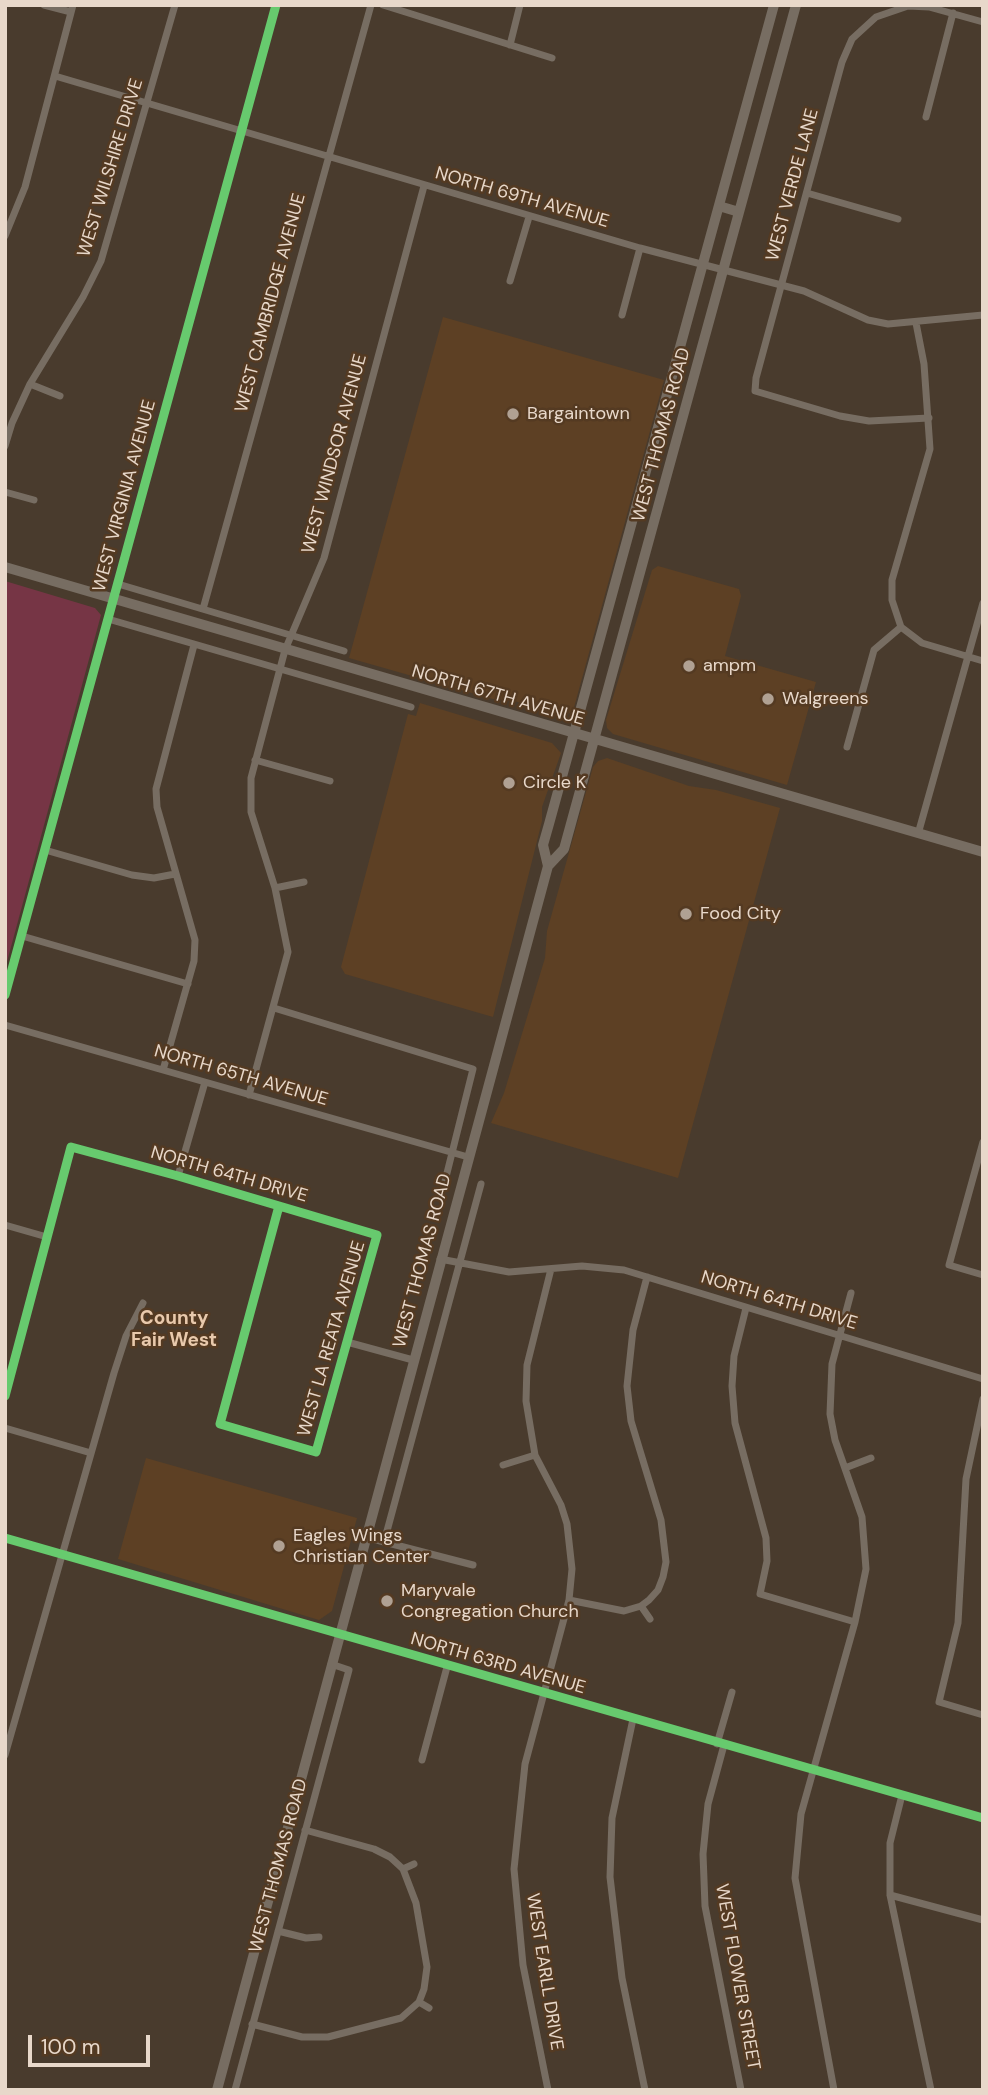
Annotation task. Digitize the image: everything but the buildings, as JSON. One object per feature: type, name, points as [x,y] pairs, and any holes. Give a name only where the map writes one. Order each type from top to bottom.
[{"type":"main road","name":"WEST THOMAS ROAD","points":[[217,2090],[548,866],[544,845],[573,734],[774,5]]},
{"type":"main road","name":"WEST THOMAS ROAD","points":[[548,866],[564,849],[796,5]]},
{"type":"main road","points":[[762,51],[782,56]]},
{"type":"main road","points":[[719,205],[739,212]]},
{"type":"main road","name":"NORTH 67TH AVENUE","points":[[5,567],[983,852]]},
{"type":"street","points":[[5,236],[25,187],[72,9],[44,5]]},
{"type":"street","name":"WEST WILSHIRE DRIVE","points":[[5,446],[12,423],[30,384],[83,297],[101,261],[175,5]]},
{"type":"street","name":"WEST VIRGINIA AVENUE","points":[[5,995],[276,5]]},
{"type":"street","name":"WEST CAMBRIDGE AVENUE","points":[[203,609],[371,5]]},
{"type":"street","points":[[383,5],[552,58]]},
{"type":"street","points":[[510,45],[520,5]]},
{"type":"street","points":[[885,8],[917,5],[983,22]]},
{"type":"street","name":"WEST VERDE LANE","points":[[885,8],[859,30],[846,50],[756,378],[755,391],[840,416],[869,421],[929,418]]},
{"type":"street","points":[[926,117],[953,13]]},
{"type":"street","name":"NORTH 69TH AVENUE","points":[[55,76],[242,129],[424,186],[640,248],[804,291],[869,320],[888,324],[916,323],[983,315]]},
{"type":"street","name":"WEST WINDSOR AVENUE","points":[[249,1095],[288,952],[275,888],[249,800],[255,760],[290,635],[324,558],[424,186]]},
{"type":"street","points":[[807,194],[898,219]]},
{"type":"street","points":[[510,281],[529,216]]},
{"type":"street","points":[[622,315],[640,248]]},
{"type":"street","points":[[916,323],[922,343],[930,449],[892,580],[892,600],[901,627],[922,643],[983,661]]},
{"type":"street","points":[[30,384],[61,396]]},
{"type":"street","points":[[5,492],[34,500]]},
{"type":"street","points":[[118,584],[344,651]]},
{"type":"street","points":[[919,834],[983,603]]},
{"type":"street","name":"NORTH 67TH AVENUE","points":[[108,620],[411,708]]},
{"type":"street","points":[[847,747],[874,650],[901,627]]},
{"type":"street","points":[[163,1070],[194,961],[195,940],[157,807],[156,789],[194,645]]},
{"type":"street","points":[[255,760],[330,781]]},
{"type":"street","points":[[45,850],[132,875],[154,878],[175,874]]},
{"type":"street","points":[[275,888],[304,882]]},
{"type":"street","points":[[22,936],[188,984]]},
{"type":"street","name":"WEST THOMAS ROAD","points":[[274,1008],[473,1069],[443,1189]]},
{"type":"street","name":"NORTH 65TH AVENUE","points":[[5,1025],[468,1157]]},
{"type":"street","points":[[178,1176],[205,1082]]},
{"type":"street","points":[[983,1142],[979,1169],[949,1265],[983,1275]]},
{"type":"street","name":"NORTH 64TH DRIVE","points":[[47,1237],[71,1147],[377,1235]]},
{"type":"street","name":"WEST THOMAS ROAD","points":[[384,1542],[481,1184]]},
{"type":"street","name":"WEST LA REATA AVENUE","points":[[279,1206],[220,1424],[316,1452],[377,1235]]},
{"type":"street","points":[[5,1225],[47,1237],[5,1396]]},
{"type":"street","name":"NORTH 64TH DRIVE","points":[[440,1259],[509,1272],[609,1268],[648,1277],[983,1379]]},
{"type":"street","points":[[543,1693],[569,1600],[571,1558],[567,1524],[561,1504],[535,1455],[526,1401],[527,1365],[551,1269]]},
{"type":"street","points":[[569,1600],[624,1611],[640,1606],[658,1590],[666,1562],[658,1508],[631,1421],[627,1386],[633,1330],[648,1277]]},
{"type":"street","points":[[834,2090],[795,1878],[800,1814],[855,1622],[866,1569],[862,1517],[830,1414],[830,1382],[838,1335],[851,1293]]},
{"type":"street","points":[[5,1755],[126,1336],[143,1303]]},
{"type":"street","points":[[746,1308],[734,1356],[732,1386],[735,1423],[766,1538],[767,1561],[760,1594],[855,1622]]},
{"type":"street","points":[[347,1342],[413,1360]]},
{"type":"street","points":[[983,1399],[966,1479],[958,1623],[939,1702],[983,1715]]},
{"type":"street","points":[[5,1428],[91,1453]]},
{"type":"street","points":[[503,1465],[535,1455]]},
{"type":"street","points":[[845,1468],[871,1458]]},
{"type":"street","points":[[365,1536],[473,1565]]},
{"type":"street","name":"NORTH 63RD AVENUE","points":[[5,1538],[447,1667],[983,1818]]},
{"type":"street","points":[[640,1606],[650,1619]]},
{"type":"street","name":"WEST THOMAS ROAD","points":[[235,2090],[349,1670],[331,1664]]},
{"type":"street","points":[[422,1760],[447,1667]]},
{"type":"street","name":"WEST FLOWER STREET","points":[[732,1692],[708,1804],[703,1854],[705,1906],[740,2090]]},
{"type":"street","name":"WEST EARLL DRIVE","points":[[543,1693],[525,1763],[514,1869],[523,1965],[548,2089]]},
{"type":"street","points":[[634,1719],[612,1818],[610,1877],[622,1978],[645,2090]]},
{"type":"street","points":[[902,1795],[890,1843],[890,1895],[931,2090]]},
{"type":"street","points":[[252,2024],[302,2036],[328,2038],[389,2024],[401,2018],[419,2001],[427,1979],[416,1903],[403,1870],[390,1857],[374,1849],[305,1830]]},
{"type":"street","points":[[403,1870],[414,1864]]},
{"type":"street","points":[[890,1895],[983,1920]]},
{"type":"street","points":[[278,1931],[306,1938],[319,1937]]},
{"type":"street","points":[[419,2001],[429,2008]]},
{"type":"street","points":[[537,2090],[548,2089]]},
{"type":"shaded area","points":[[443,317],[664,380],[573,711],[561,718],[515,701],[493,699],[349,658]]},
{"type":"shaded area","points":[[658,566],[739,589],[741,596],[725,656],[816,682],[787,785],[613,734],[607,728],[606,720],[652,570]]},
{"type":"shaded area","points":[[5,581],[95,608],[101,615],[5,969]]},
{"type":"shaded area","points":[[420,703],[552,743],[561,753],[542,807],[542,821],[493,1017],[345,974],[341,967],[408,714],[416,716]]},
{"type":"shaded area","points":[[607,758],[689,786],[716,790],[780,808],[678,1178],[491,1123],[504,1093],[545,958],[547,931],[593,767],[598,761]]},
{"type":"shaded area","points":[[146,1458],[357,1518],[332,1611],[319,1620],[118,1559]]},
{"type":"cycle path","points":[[5,995],[276,5]]},
{"type":"cycle path","points":[[5,1396],[71,1147],[178,1176],[377,1235],[316,1452],[220,1424],[279,1206]]},
{"type":"cycle path","points":[[5,1538],[983,1818]]},
{"type":"place","name":"Bargaintown","points":[[513,414]]},
{"type":"place","name":"ampm","points":[[689,666]]},
{"type":"place","name":"Walgreens","points":[[768,699]]},
{"type":"place","name":"Circle K","points":[[509,783]]},
{"type":"place","name":"Food City","points":[[686,914]]},
{"type":"place","name":"Eagles Wings Christian Center","points":[[279,1546]]},
{"type":"place","name":"Maryvale Congregation Church","points":[[387,1601]]},
{"type":"district","name":"County Fair West","points":[[174,1330]]}]
